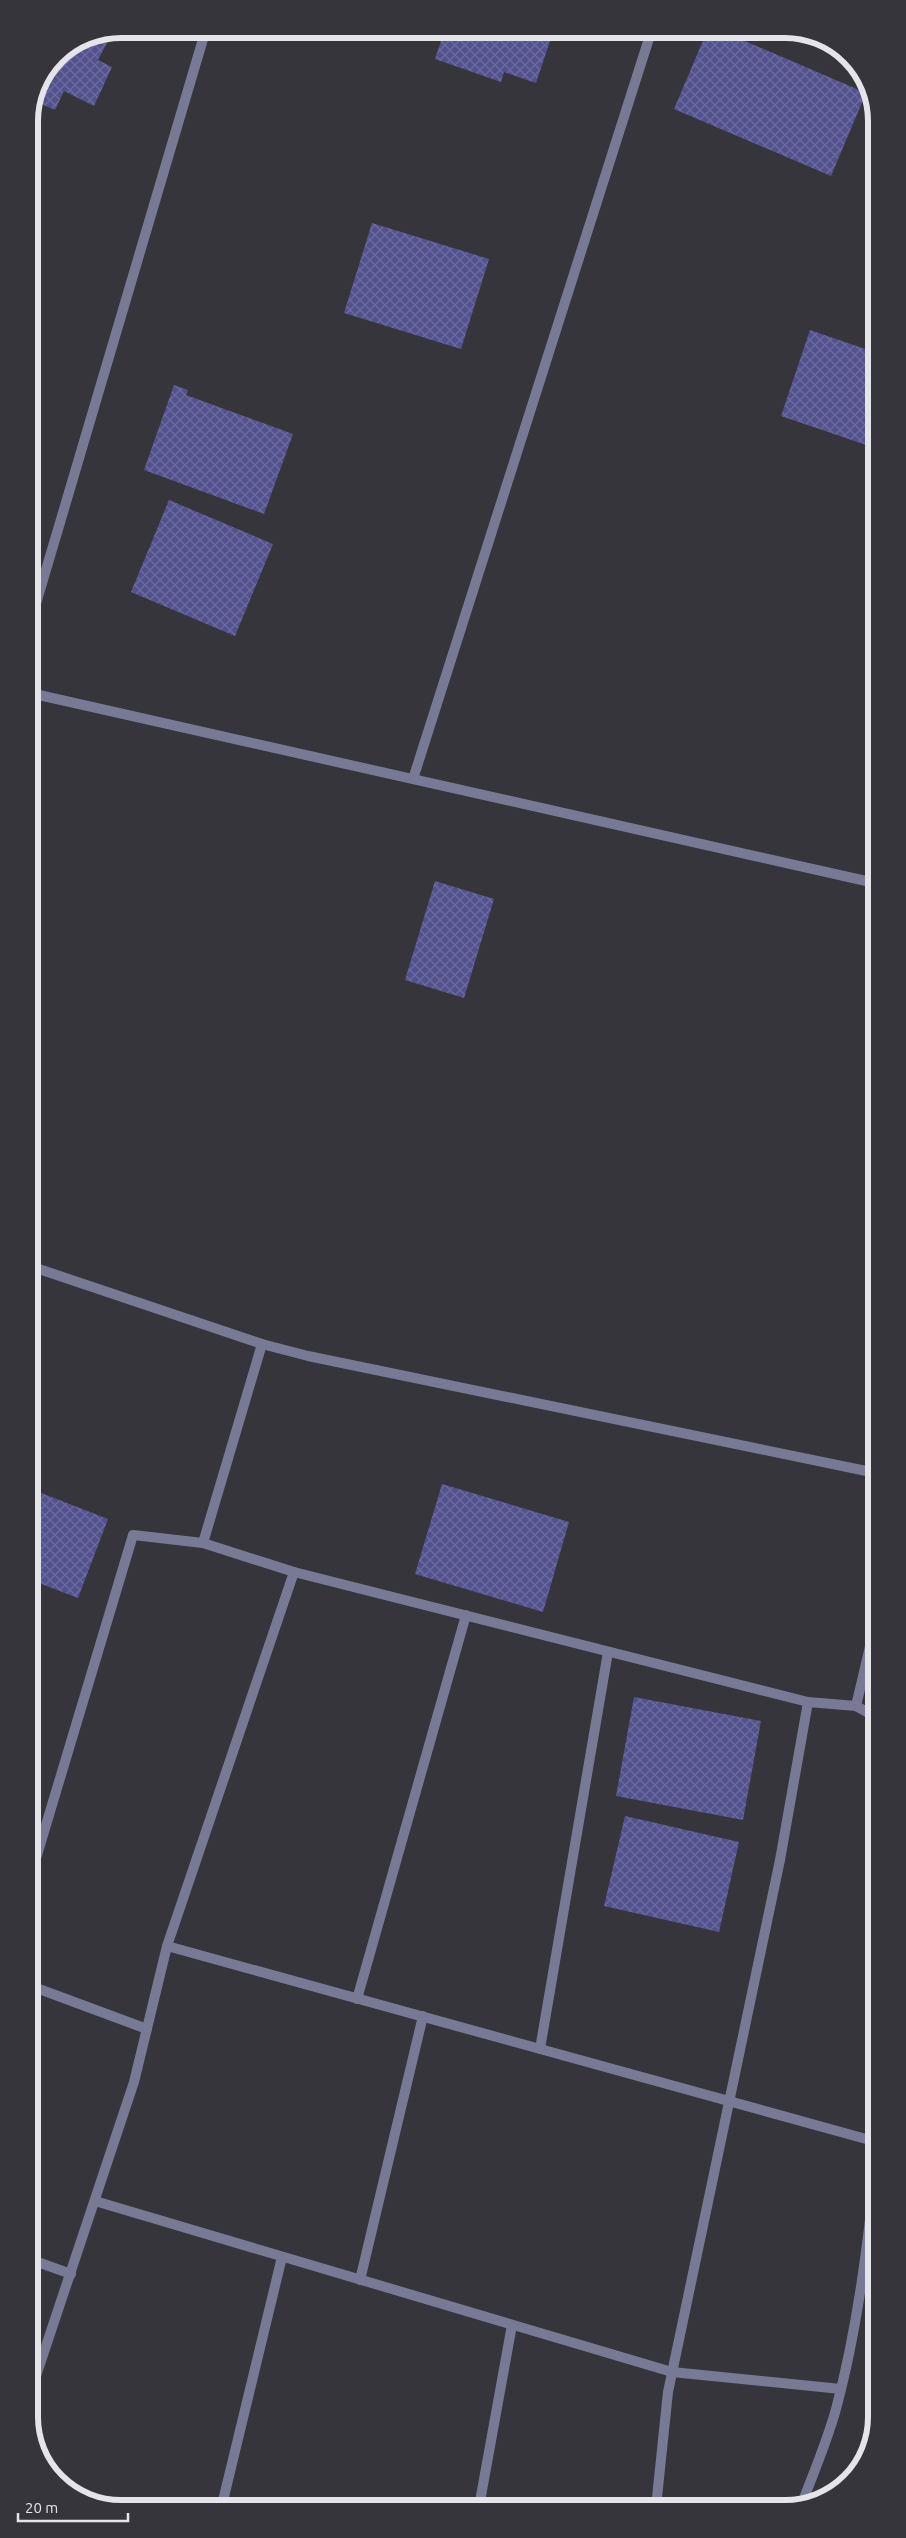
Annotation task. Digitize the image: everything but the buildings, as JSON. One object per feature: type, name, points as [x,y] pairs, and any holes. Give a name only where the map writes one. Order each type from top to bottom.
[{"type":"street","points":[[38,597],[203,38]]},
{"type":"street","points":[[412,779],[649,38]]},
{"type":"street","points":[[38,695],[868,881]]},
{"type":"street","points":[[38,1269],[262,1344],[308,1356],[868,1470]]},
{"type":"street","points":[[203,1543],[262,1344]]},
{"type":"street","points":[[38,1852],[133,1535],[203,1543],[294,1572],[808,1702],[856,1706],[868,1713]]},
{"type":"street","points":[[38,2370],[134,2082],[166,1946],[294,1572]]},
{"type":"street","points":[[358,1999],[466,1615]]},
{"type":"street","points":[[540,2049],[608,1652]]},
{"type":"street","points":[[856,1706],[868,1654]]},
{"type":"street","points":[[657,2500],[672,2372],[780,1860],[808,1702]]},
{"type":"street","points":[[166,1946],[868,2140]]},
{"type":"street","points":[[38,1989],[147,2029]]},
{"type":"street","points":[[360,2280],[423,2016]]},
{"type":"street","points":[[94,2201],[672,2372],[841,2388]]},
{"type":"street","points":[[804,2499],[836,2410],[865,2272],[868,2243]]},
{"type":"street","points":[[223,2500],[282,2257]]},
{"type":"street","points":[[38,2262],[70,2274]]},
{"type":"street","points":[[480,2500],[512,2325]]}]
